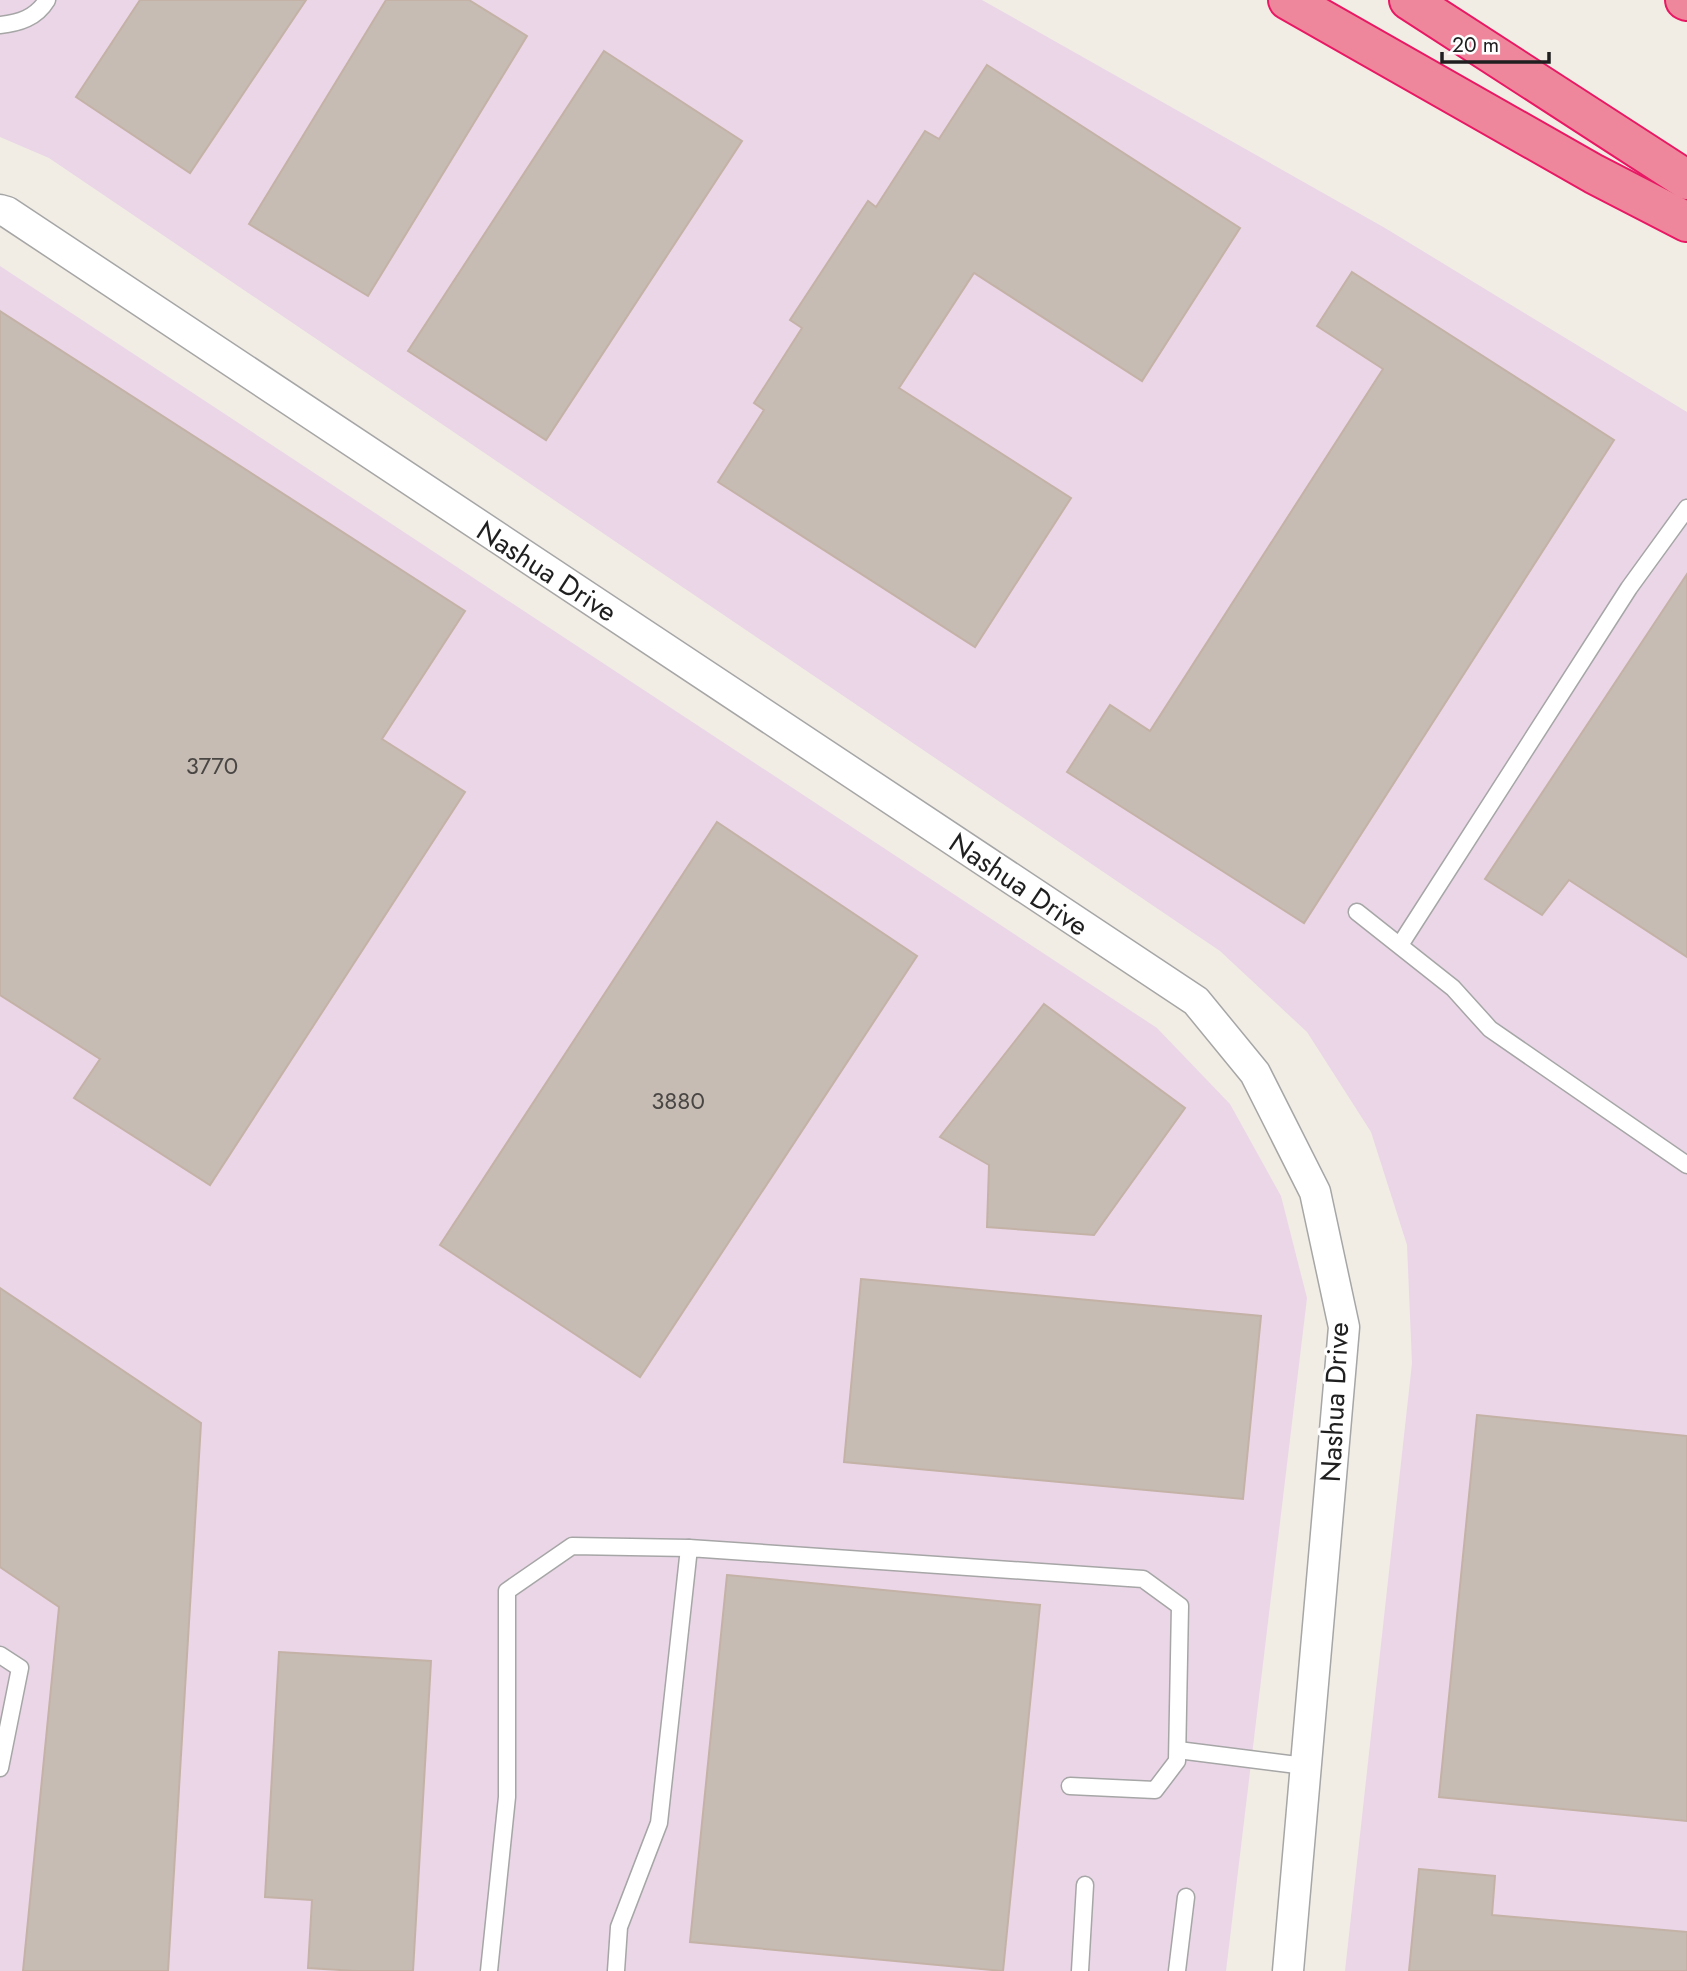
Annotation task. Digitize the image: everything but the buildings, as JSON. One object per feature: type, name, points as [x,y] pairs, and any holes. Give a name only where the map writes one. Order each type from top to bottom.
[{"type":"highway","points":[[1288,0],[1594,174],[1687,222]]},
{"type":"highway","points":[[1409,0],[1687,180]]},
{"type":"street","name":"Nashua Drive","points":[[0,210],[1196,1001],[1255,1073],[1315,1192],[1344,1327],[1288,1971]]},
{"type":"lane","points":[[0,25],[20,23],[42,9],[47,0]]},
{"type":"lane","points":[[1400,945],[1629,588],[1687,508]]},
{"type":"lane","points":[[1357,912],[1453,988],[1490,1029],[1687,1165]]},
{"type":"lane","points":[[489,1971],[507,1797],[507,1591],[572,1546],[689,1548],[1143,1579],[1180,1606],[1177,1761],[1155,1790],[1070,1786]]},
{"type":"lane","points":[[616,1971],[620,1927],[659,1823],[689,1548]]},
{"type":"lane","points":[[0,1655],[20,1668],[0,1768]]},
{"type":"lane","points":[[1178,1749],[1306,1766]]},
{"type":"lane","points":[[1080,1971],[1085,1885]]},
{"type":"lane","points":[[1177,1971],[1186,1897]]},
{"type":"shaded area","points":[[0,0],[982,0],[1385,228],[1687,412],[1687,1971],[1345,1971],[1412,1363],[1407,1245],[1371,1132],[1307,1032],[1220,951],[49,158],[0,137]]},
{"type":"shaded area","points":[[0,266],[1157,1028],[1230,1104],[1281,1196],[1307,1298],[1226,1971],[0,1971]]}]
